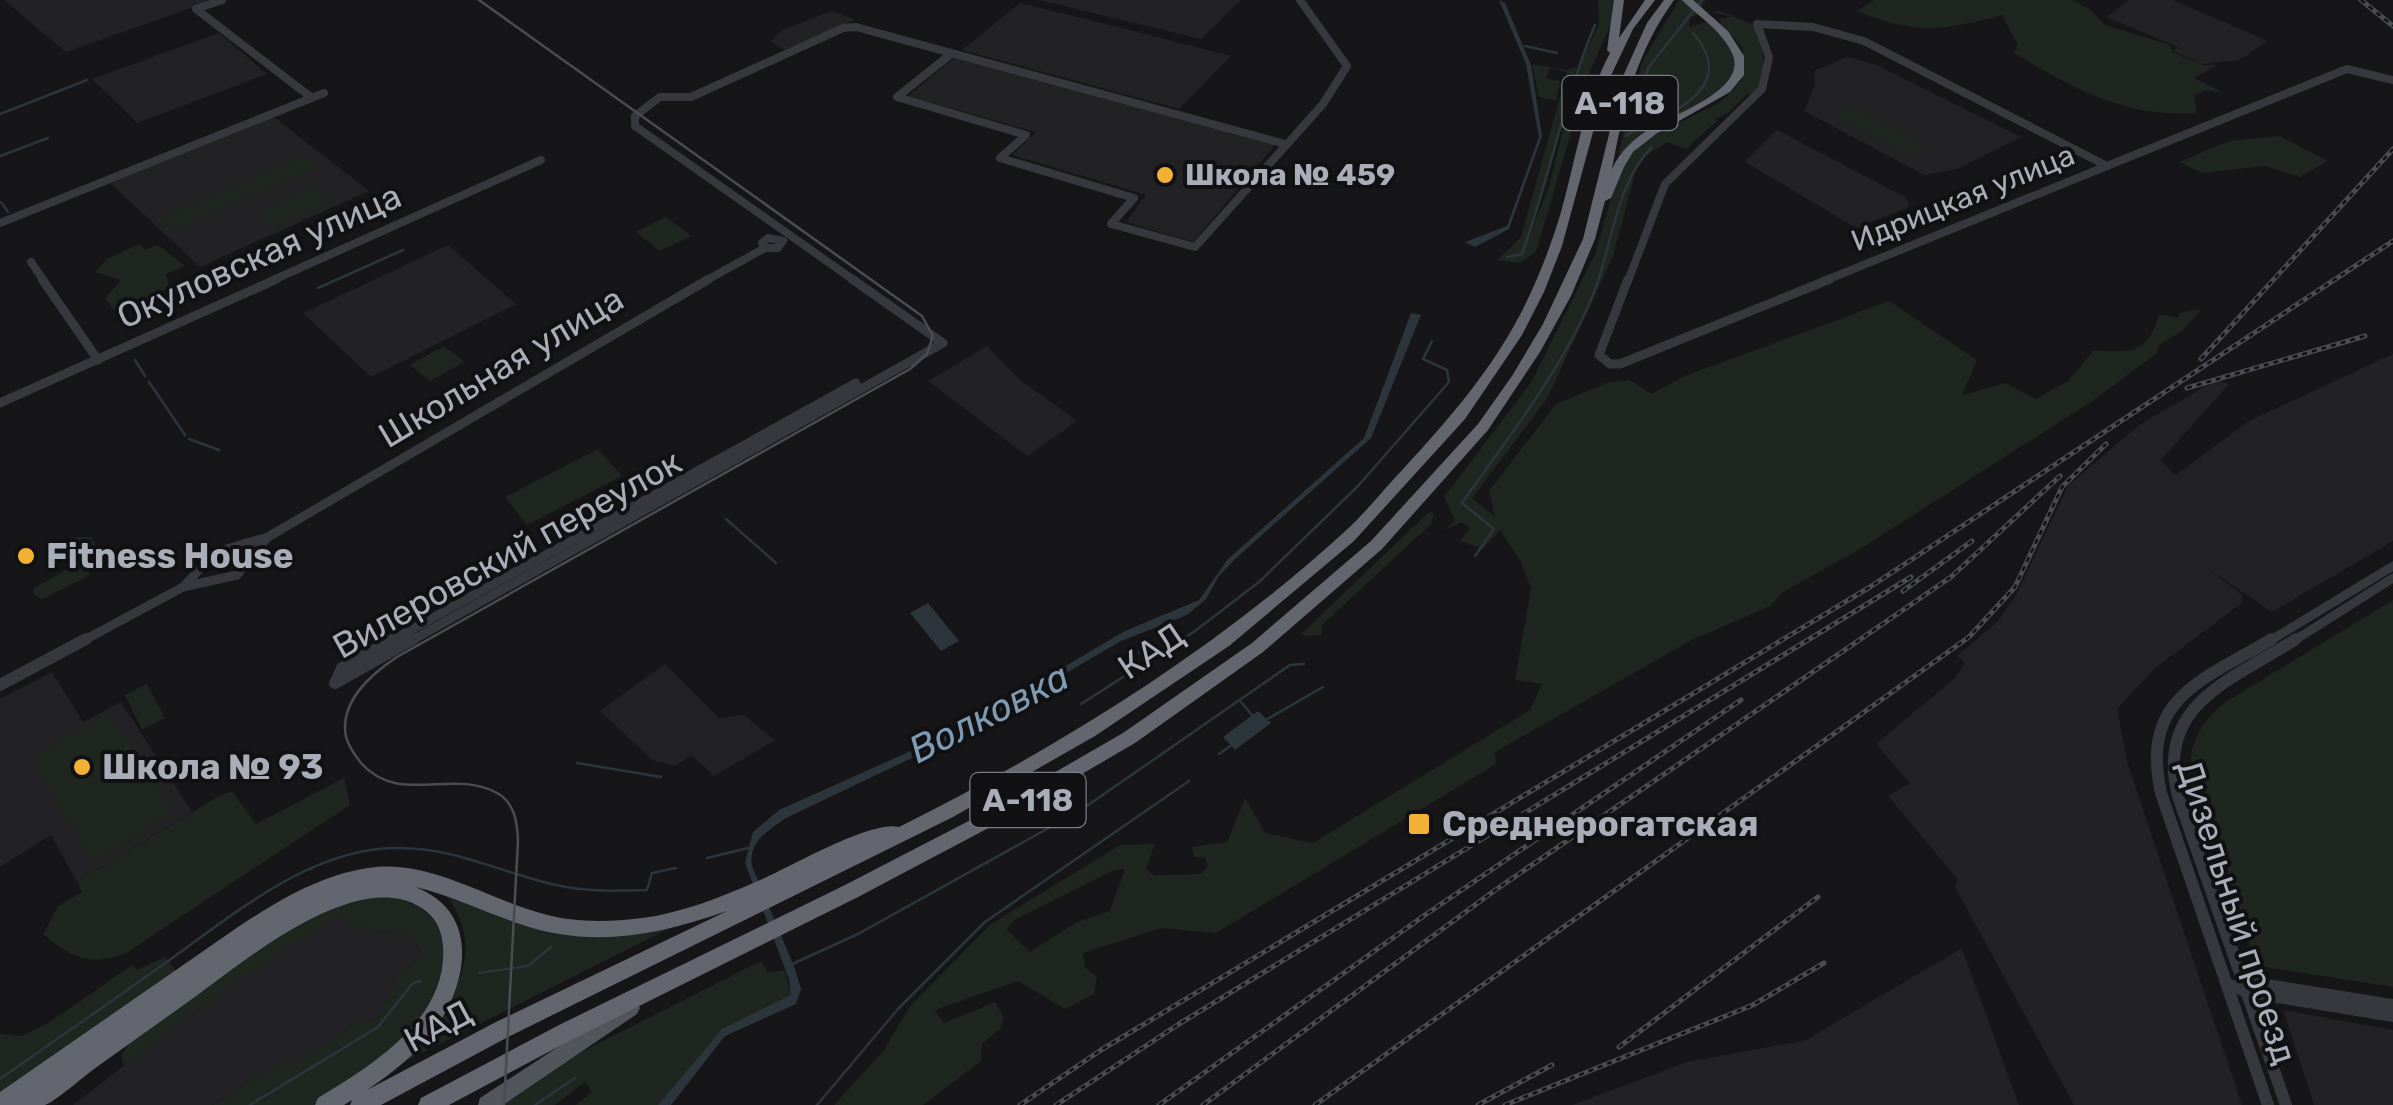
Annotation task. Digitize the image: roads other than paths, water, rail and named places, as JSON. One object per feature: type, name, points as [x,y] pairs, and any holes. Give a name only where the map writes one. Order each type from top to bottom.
[{"type":"highway","points":[[1612,52],[1619,0]]},
{"type":"highway","name":"КАД","points":[[360,1105],[740,905],[907,832],[1046,756],[1194,662],[1310,570],[1418,467],[1501,360],[1535,302],[1557,243],[1586,123],[1612,52],[1650,0]]},
{"type":"highway","name":"КАД","points":[[428,1105],[962,836],[1083,766],[1238,659],[1332,583],[1444,475],[1503,400],[1558,306],[1596,216],[1613,126],[1632,64],[1669,0]]},
{"type":"highway","points":[[1596,216],[1630,149],[1710,104],[1735,81],[1739,54],[1724,30],[1687,0]]},
{"type":"highway","points":[[0,1104],[264,920],[349,880],[407,874],[531,920],[598,930],[740,905]]},
{"type":"highway","points":[[27,1105],[300,916],[359,892],[399,891],[421,896],[449,926],[453,964],[445,992],[403,1049],[372,1076],[325,1105]]},
{"type":"main road","points":[[487,1105],[665,984]]},
{"type":"street","points":[[222,0],[196,9],[312,98]]},
{"type":"street","points":[[951,54],[897,98],[1026,135],[1000,158],[1134,198],[1111,224],[1190,248],[1196,247],[1323,104],[1348,64],[1300,0]]},
{"type":"street","name":"Идрицкая улица","points":[[2108,166],[1864,41],[1813,27],[1755,26],[1768,57],[1762,89],[1664,184],[1599,355],[1610,364],[1620,364],[2348,70],[2393,80]]},
{"type":"street","points":[[929,332],[800,240],[785,237],[635,126],[635,116],[665,96],[691,97],[846,27],[1285,144]]},
{"type":"street","points":[[0,223],[324,93]]},
{"type":"street","name":"Окуловская улица","points":[[0,404],[541,160]]},
{"type":"street","name":"Школьная улица","points":[[206,574],[216,552],[268,537],[641,316],[765,248],[780,246],[785,237]]},
{"type":"street","points":[[31,262],[98,360]]},
{"type":"street","name":"Вилеровский переулок","points":[[929,332],[943,343],[335,682],[342,668],[923,346],[929,332]]},
{"type":"street","name":"Школьная улица","points":[[238,575],[268,537]]},
{"type":"street","points":[[241,545],[254,555]]},
{"type":"street","name":"Дизельный проезд","points":[[2268,1105],[2161,793],[2154,756],[2158,725],[2186,691],[2393,566]]},
{"type":"street","points":[[0,685],[206,574],[238,575],[244,586]]},
{"type":"street","name":"Дизельный проезд","points":[[2286,1105],[2174,783],[2174,734],[2202,699],[2393,578]]},
{"type":"street","points":[[2227,984],[2393,1016]]},
{"type":"street","points":[[2245,987],[2393,1005]]},
{"type":"water","points":[[1499,0],[1505,3],[1531,65],[1542,136],[1509,229],[1475,247],[1465,242],[1507,226],[1539,137],[1526,64]]},
{"type":"water","name":"Волковка","points":[[1411,313],[1421,315],[1371,438],[1235,559],[1206,599],[1187,615],[1121,641],[958,736],[786,818],[761,837],[753,850],[752,866],[795,969],[801,989],[796,1004],[725,1036],[671,1105],[658,1105],[722,1029],[791,995],[789,979],[745,863],[753,832],[779,810],[951,733],[1125,631],[1199,600],[1228,559],[1364,438]]},
{"type":"water","points":[[928,603],[959,641],[941,651],[910,613]]},
{"type":"water","points":[[1258,711],[1271,723],[1235,750],[1223,737]]},
{"type":"waterway","points":[[1630,132],[1648,68],[1702,0]]},
{"type":"waterway","points":[[1507,257],[1522,254],[1595,25]]},
{"type":"waterway","points":[[1625,136],[1678,109],[1704,84],[1709,70],[1706,53],[1693,33]]},
{"type":"waterway","points":[[1525,46],[1557,53]]},
{"type":"waterway","points":[[0,114],[87,80]]},
{"type":"waterway","points":[[0,156],[48,138]]},
{"type":"waterway","points":[[1475,556],[1494,529],[1462,503],[1529,409],[1574,335],[1595,289],[1629,181],[1652,147]]},
{"type":"waterway","points":[[1,202],[8,212]]},
{"type":"waterway","points":[[318,288],[403,250]]},
{"type":"waterway","name":"Волковка","points":[[1081,704],[1195,631],[1259,582],[1358,486],[1449,382],[1447,370],[1423,359],[1432,341]]},
{"type":"waterway","points":[[135,360],[145,376]]},
{"type":"waterway","points":[[149,382],[185,435]]},
{"type":"waterway","points":[[189,439],[219,450]]},
{"type":"waterway","points":[[726,519],[776,563]]},
{"type":"waterway","points":[[1139,652],[1148,661]]},
{"type":"waterway","points":[[790,965],[858,934],[1081,810],[1290,665],[1304,664]]},
{"type":"waterway","points":[[1264,721],[1323,687]]},
{"type":"waterway","points":[[1241,702],[1252,715]]},
{"type":"waterway","points":[[1219,754],[1233,744]]},
{"type":"waterway","points":[[577,763],[661,777]]},
{"type":"waterway","points":[[817,1105],[898,1009],[985,922],[1189,781]]},
{"type":"waterway","points":[[707,858],[748,848]]},
{"type":"waterway","points":[[0,1079],[242,908],[300,873],[331,860],[363,851],[417,849],[458,856],[556,885],[602,890],[647,890],[652,873],[676,868]]},
{"type":"waterway","points":[[479,973],[528,966],[551,947]]},
{"type":"waterway","points":[[250,1105],[378,1027],[413,983],[421,981]]},
{"type":"waterway","points":[[535,1105],[575,1078]]},
{"type":"tram line","points":[[479,0],[922,316],[933,336],[927,354],[910,369],[397,657],[370,678],[349,706],[346,738],[361,763],[376,776],[409,785],[480,786],[503,797],[514,814],[518,840],[504,1105]]},
{"type":"railway","points":[[2361,0],[2393,26]]},
{"type":"railway","points":[[2201,359],[2393,149]]},
{"type":"railway","points":[[1020,1105],[1101,1050],[1870,587],[2393,241]]},
{"type":"railway","points":[[2187,388],[2365,336]]},
{"type":"railway","points":[[1315,1105],[1969,637],[2015,587],[2062,487],[2106,444]]},
{"type":"railway","points":[[1203,1105],[1494,891],[1951,577],[2060,476]]},
{"type":"railway","points":[[1903,591],[1972,541]]},
{"type":"railway","points":[[1056,1105],[1179,1024],[1911,577]]},
{"type":"railway","points":[[1159,1105],[1425,915],[1741,700]]},
{"type":"railway","points":[[1619,1047],[1818,897]]},
{"type":"railway","points":[[1505,1105],[1753,1005],[1824,963]]},
{"type":"railway","points":[[1478,1105],[1552,1065]]},
{"type":"place","name":"Школа № 459","points":[[1165,175]]},
{"type":"place","name":"Fitness House","points":[[26,556]]},
{"type":"place","name":"Школа № 93","points":[[82,767]]},
{"type":"place","name":"Среднерогатская","points":[[1419,824]]}]
